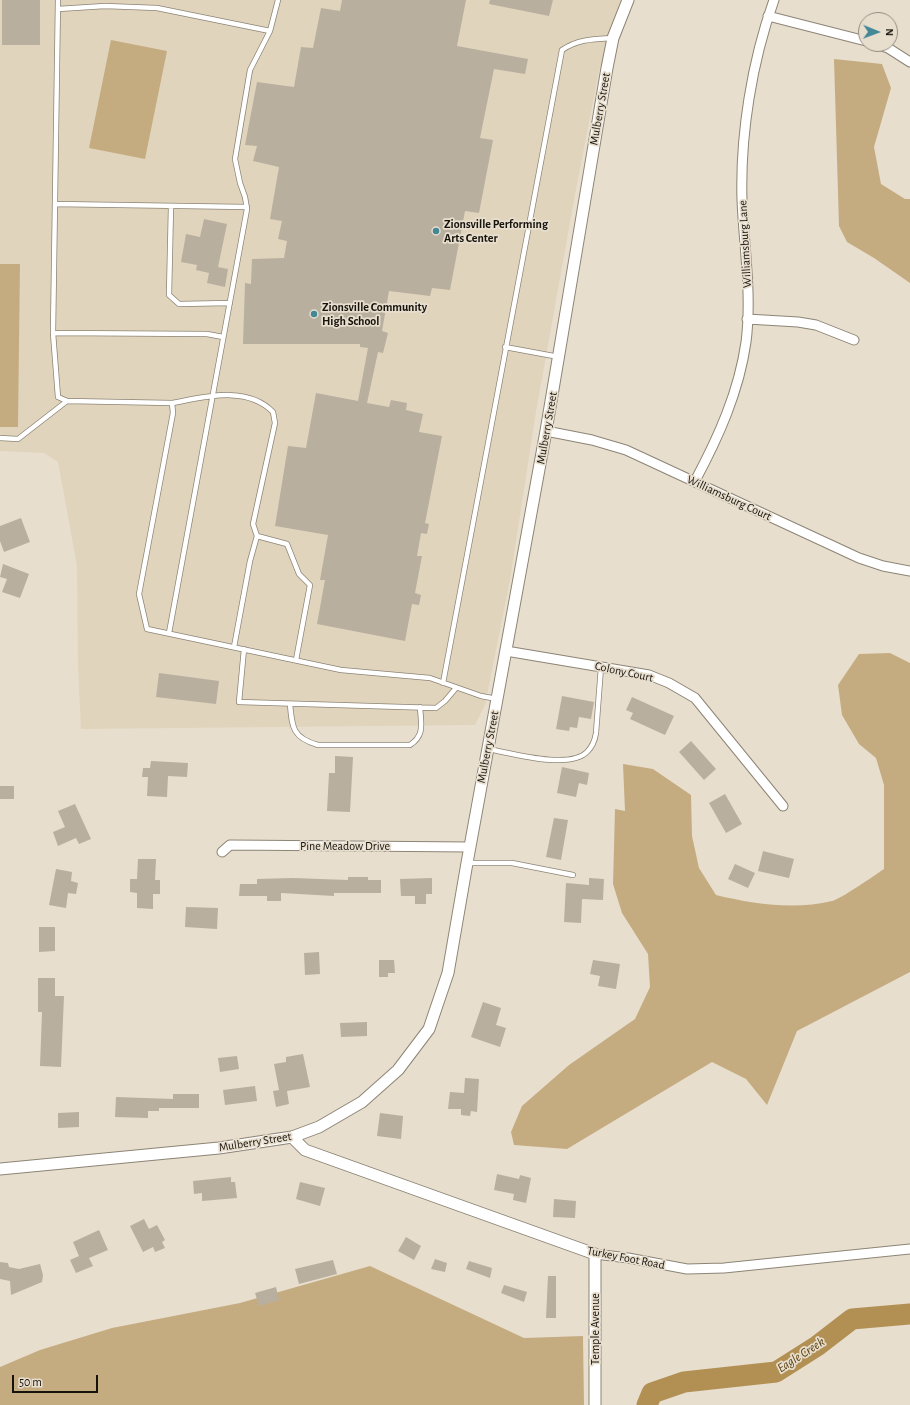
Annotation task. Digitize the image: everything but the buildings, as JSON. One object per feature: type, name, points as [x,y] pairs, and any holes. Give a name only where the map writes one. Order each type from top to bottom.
[{"type":"street","name":"Mulberry Street","points":[[0,1169],[219,1148],[292,1137],[318,1127],[362,1102],[398,1070],[429,1029],[448,973],[546,431],[613,38],[628,0]]},
{"type":"street","name":"Williamsburg Lane","points":[[695,481],[708,456],[734,395],[742,363],[749,298],[742,199],[744,143],[754,76],[768,16],[774,0]]},
{"type":"street","points":[[768,16],[858,39]]},
{"type":"street","points":[[894,52],[910,62]]},
{"type":"street","points":[[747,319],[798,322],[816,325],[854,340]]},
{"type":"street","name":"Williamsburg Court","points":[[546,431],[592,440],[626,450],[859,558],[883,566],[910,572]]},
{"type":"street","name":"Colony Court","points":[[506,651],[649,675],[669,683],[695,698],[783,806]]},
{"type":"street","name":"Pine Meadow Drive","points":[[222,852],[230,845],[470,847]]},
{"type":"street","name":"Turkey Foot Road","points":[[292,1137],[305,1150],[595,1254],[628,1258],[687,1269],[724,1268],[910,1249]]},
{"type":"street","name":"Temple Avenue","points":[[595,1254],[595,1405]]},
{"type":"lane","points":[[58,0],[53,333],[58,398],[67,401],[172,403],[213,396],[241,396],[258,400],[273,412],[276,423],[253,524],[257,536],[250,561],[234,647]]},
{"type":"lane","points":[[169,633],[247,207],[235,159],[250,70],[270,31],[278,0]]},
{"type":"lane","points":[[58,9],[105,6],[157,8],[270,31]]},
{"type":"lane","points":[[443,683],[562,50],[573,43],[585,40],[613,38]]},
{"type":"lane","points":[[55,204],[247,207]]},
{"type":"lane","points":[[171,206],[169,295],[179,304],[230,303]]},
{"type":"lane","points":[[53,333],[207,334],[223,337]]},
{"type":"lane","points":[[505,347],[559,357]]},
{"type":"lane","points":[[0,438],[18,439],[67,401]]},
{"type":"lane","points":[[172,403],[173,413],[139,594],[147,629],[341,670],[430,678],[481,696],[497,699]]},
{"type":"lane","points":[[257,536],[287,544],[298,574],[310,585],[296,660]]},
{"type":"lane","points":[[244,649],[239,702],[436,708],[445,701],[456,688]]},
{"type":"lane","points":[[488,749],[565,760],[587,753],[594,742],[596,733],[601,667]]},
{"type":"lane","points":[[290,704],[291,721],[296,734],[304,741],[325,745],[410,745],[417,740],[421,734],[420,707]]},
{"type":"lane","points":[[467,863],[512,863],[573,875]]},
{"type":"shaded area","name":"Zionsville Community High School","points":[[0,0],[621,0],[599,71],[536,412],[510,580],[485,705],[475,725],[81,729],[78,668],[77,566],[58,462],[44,453],[0,451]]},
{"type":"shaded area","points":[[111,40],[167,51],[145,159],[89,148]]},
{"type":"shaded area","points":[[834,59],[882,64],[891,88],[874,147],[881,184],[905,199],[910,199],[910,283],[874,258],[847,242],[839,226]]},
{"type":"shaded area","points":[[0,264],[20,264],[18,427],[0,427]]},
{"type":"shaded area","points":[[890,653],[910,663],[910,972],[797,1031],[767,1105],[746,1079],[712,1062],[567,1149],[514,1145],[511,1132],[522,1106],[569,1065],[635,1019],[650,987],[648,954],[622,913],[613,884],[615,809],[625,811],[623,764],[653,769],[691,795],[692,836],[699,868],[716,895],[774,905],[818,904],[832,901],[850,892],[884,869],[884,785],[876,758],[859,744],[842,715],[838,685],[859,654]]},
{"type":"shaded area","points":[[370,1266],[524,1338],[583,1336],[584,1405],[0,1405],[0,1367],[40,1350],[112,1328],[240,1303]]},
{"type":"waterway","name":"Eagle Creek","points":[[647,1405],[652,1393],[684,1382],[776,1372],[817,1346],[852,1319],[910,1314]]},
{"type":"place","name":"Zionsville Performing Arts Center","points":[[436,231]]},
{"type":"place","name":"Zionsville Community High School","points":[[314,314]]}]
